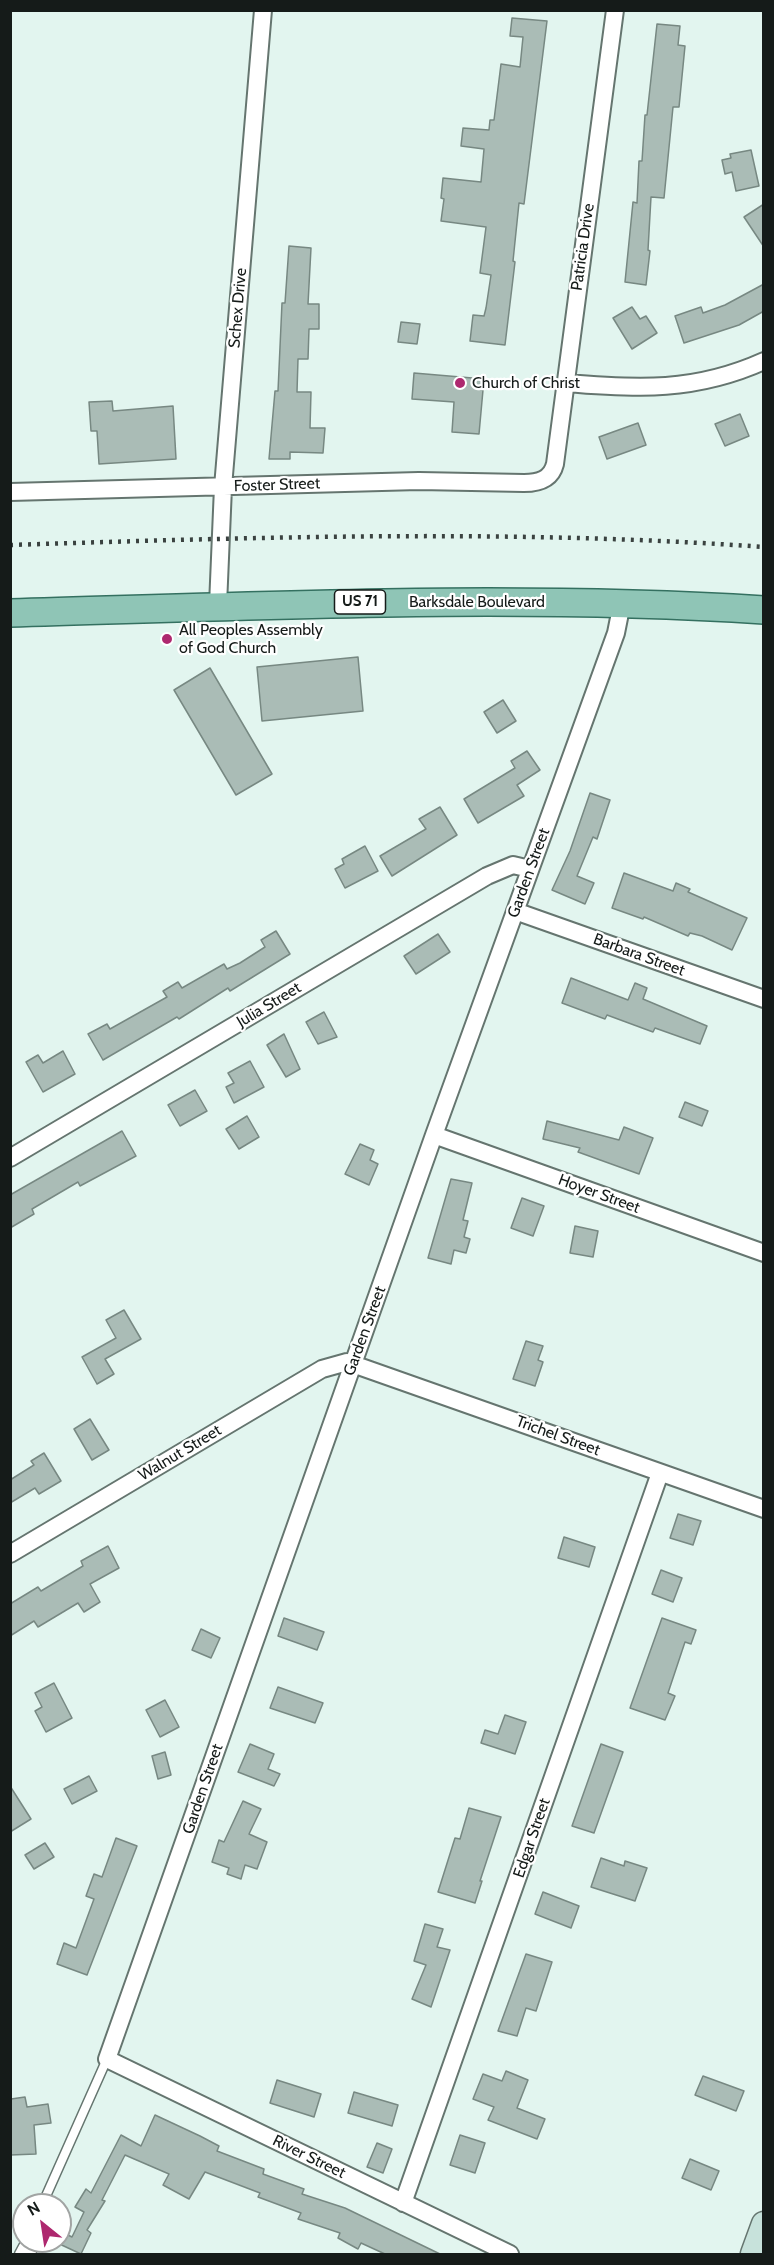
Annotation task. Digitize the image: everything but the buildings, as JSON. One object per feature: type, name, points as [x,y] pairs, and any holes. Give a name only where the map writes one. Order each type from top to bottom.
[{"type":"main road","name":"Barksdale Boulevard","points":[[10,613],[411,601],[622,603],[764,610]]},
{"type":"street","name":"Schex Drive","points":[[218,605],[223,487],[262,10]]},
{"type":"street","name":"Patricia Drive","points":[[544,480],[554,471],[615,10]]},
{"type":"street","points":[[565,383],[630,389],[674,387],[709,381],[764,361]]},
{"type":"street","name":"Foster Street","points":[[10,492],[419,481],[524,483],[544,480]]},
{"type":"street","name":"Garden Street","points":[[107,2059],[434,1135],[616,633],[622,603]]},
{"type":"street","name":"Julia Street","points":[[10,1158],[488,876],[513,865],[530,869]]},
{"type":"street","name":"Barbara Street","points":[[515,911],[764,999]]},
{"type":"street","name":"Hoyer Street","points":[[434,1135],[764,1253]]},
{"type":"street","name":"Walnut Street","points":[[10,1554],[322,1369],[341,1363],[353,1363]]},
{"type":"street","name":"Trichel Street","points":[[353,1363],[764,1509]]},
{"type":"street","name":"Edgar Street","points":[[403,2203],[660,1473]]},
{"type":"street","name":"River Street","points":[[107,2059],[510,2254]]},
{"type":"street","points":[[753,2254],[764,2224]]},
{"type":"lane","points":[[47,2193],[107,2059]]},
{"type":"railway","points":[[10,545],[293,537],[481,536],[670,541],[764,547]]},
{"type":"place","name":"Church of Christ","points":[[460,383]]},
{"type":"place","name":"All Peoples Assembly of God Church","points":[[167,639]]}]
